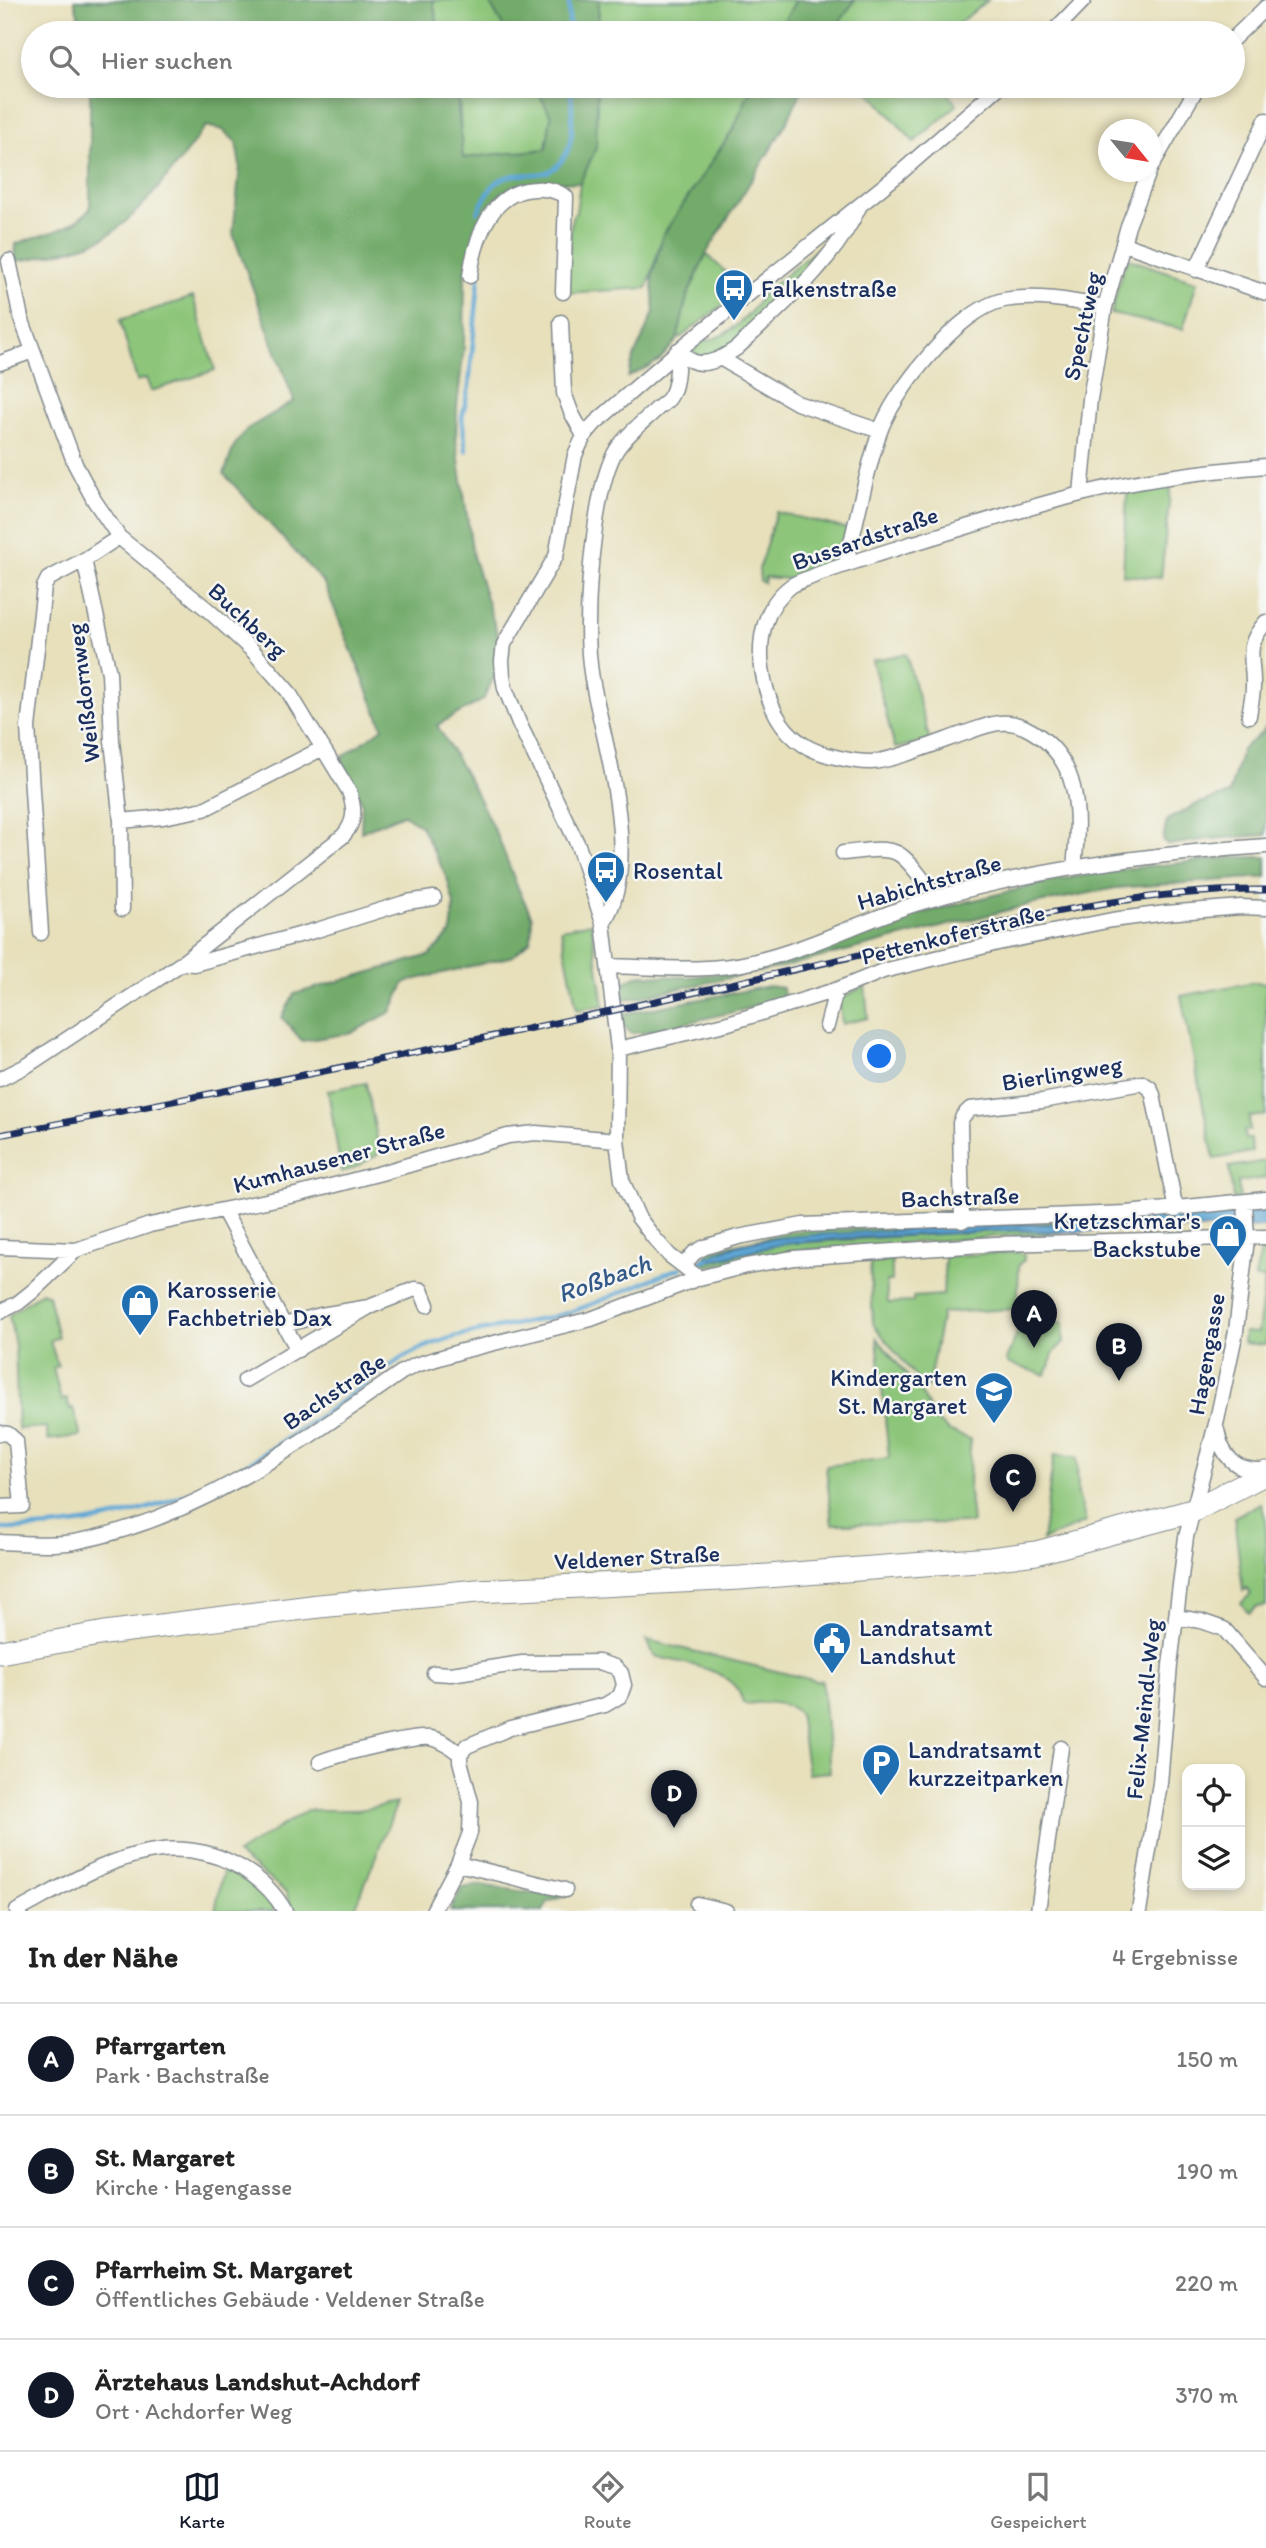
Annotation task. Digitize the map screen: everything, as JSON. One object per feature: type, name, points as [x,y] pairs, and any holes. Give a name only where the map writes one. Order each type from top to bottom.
[{"type":"main road","name":"Veldener Straße","points":[[0,1652],[105,1633],[319,1606],[451,1593],[647,1583],[990,1559],[1036,1553],[1192,1511],[1266,1471]]},
{"type":"street","points":[[1064,21],[1084,0]]},
{"type":"street","points":[[1245,27],[1266,6]]},
{"type":"street","points":[[689,1267],[669,1255],[638,1217],[622,1181],[617,1140],[618,1049],[603,923],[579,845],[505,688],[502,661],[504,644],[556,555],[575,455],[584,436],[607,411],[678,350],[860,205],[986,98]]},
{"type":"street","name":"Spechtweg","points":[[1161,151],[1191,98]]},
{"type":"street","points":[[1196,270],[1266,120]]},
{"type":"street","name":"Spechtweg","points":[[1081,494],[1090,399],[1105,307],[1145,182]]},
{"type":"street","points":[[470,276],[480,234],[502,200],[518,191],[547,189],[566,197],[563,292]]},
{"type":"street","points":[[678,350],[693,362],[706,363],[737,348],[835,249],[849,229],[860,205]]},
{"type":"street","points":[[1124,244],[1266,293]]},
{"type":"street","name":"Buchberg","points":[[0,1079],[28,1065],[182,964],[344,836],[351,826],[354,805],[349,791],[288,691],[253,651],[119,537],[75,464],[21,318],[9,261]]},
{"type":"street","points":[[846,564],[880,431],[901,393],[931,354],[957,327],[982,308],[1001,300],[1066,300],[1105,307]]},
{"type":"street","points":[[561,322],[564,393],[584,436]]},
{"type":"street","points":[[603,923],[613,907],[620,838],[603,723],[591,678],[589,599],[597,518],[606,471],[617,449],[631,432],[670,397],[678,350]]},
{"type":"street","points":[[0,363],[33,351]]},
{"type":"street","points":[[720,358],[792,401],[880,431]]},
{"type":"street","name":"Bussardstraße","points":[[1074,867],[1078,825],[1075,790],[1059,757],[1044,740],[1023,727],[1004,721],[987,724],[906,753],[872,762],[837,757],[804,745],[784,726],[774,712],[766,692],[762,662],[764,626],[778,600],[792,585],[846,564],[1081,494],[1188,472],[1266,466]]},
{"type":"street","points":[[41,933],[28,727],[44,587],[48,579],[119,537]]},
{"type":"street","name":"Weißdornweg","points":[[84,560],[109,673],[112,741],[121,821],[122,909]]},
{"type":"street","points":[[1249,716],[1254,687],[1250,657],[1253,643],[1266,622]]},
{"type":"street","points":[[121,821],[204,809],[323,748]]},
{"type":"street","name":"Habichtstraße","points":[[610,966],[705,969],[750,963],[800,949],[937,898],[1074,867],[1217,849],[1266,846]]},
{"type":"street","points":[[843,853],[883,850],[896,853],[905,858],[937,898]]},
{"type":"street","name":"Buchberg","points":[[182,964],[194,964],[407,902],[434,898]]},
{"type":"street","name":"Pettenkoferstraße","points":[[618,1049],[725,1024],[836,990],[894,968],[998,943],[1112,920],[1191,911],[1266,908]]},
{"type":"street","points":[[827,1026],[836,990]]},
{"type":"street","name":"Bierlingweg","points":[[962,1220],[960,1123],[970,1109],[1042,1101],[1142,1083],[1150,1088],[1153,1095],[1176,1210]]},
{"type":"street","name":"Kumhausener Straße","points":[[0,1247],[76,1250],[150,1225],[224,1211],[381,1173],[508,1136],[536,1133],[617,1140]]},
{"type":"street","name":"Bachstraße","points":[[689,1267],[746,1266],[789,1259],[913,1249],[1115,1239],[1246,1220],[1266,1199]]},
{"type":"street","name":"Bachstraße","points":[[0,1542],[73,1542],[155,1520],[218,1491],[282,1453],[416,1365],[591,1319],[689,1267],[705,1247],[738,1237],[803,1226],[1176,1210],[1246,1220],[1266,1237]]},
{"type":"street","points":[[224,1211],[298,1350]]},
{"type":"street","name":"Hagengasse","points":[[1192,1511],[1234,1345],[1246,1220]]},
{"type":"street","name":"Kumhausener Straße","points":[[0,1312],[33,1291],[76,1250]]},
{"type":"street","points":[[245,1380],[369,1307],[415,1289],[421,1290],[428,1304]]},
{"type":"street","points":[[284,1325],[321,1315],[369,1307]]},
{"type":"street","name":"Veldener Straße","points":[[1216,1424],[1223,1451],[1228,1458],[1244,1468],[1266,1471]]},
{"type":"street","points":[[0,1433],[8,1434],[16,1441],[22,1506],[0,1507]]},
{"type":"street","name":"Felix-Meindl-Weg","points":[[1139,1911],[1160,1783],[1176,1617],[1192,1511]]},
{"type":"street","points":[[1176,1617],[1224,1629],[1266,1678]]},
{"type":"street","points":[[433,1673],[451,1674],[522,1662],[600,1662],[615,1667],[621,1673],[623,1692],[605,1705],[510,1728],[467,1745],[460,1754],[460,1761],[471,1802],[470,1833],[458,1864],[433,1911]]},
{"type":"street","points":[[320,1762],[334,1756],[417,1739],[438,1740],[460,1754]]},
{"type":"street","points":[[1038,1911],[1060,1748]]},
{"type":"street","points":[[17,1911],[125,1858],[149,1850],[169,1848],[209,1853],[246,1870],[272,1891],[285,1911]]},
{"type":"street","points":[[458,1864],[565,1890]]},
{"type":"street","points":[[697,1904],[726,1911]]},
{"type":"green space","points":[[74,0],[433,0],[437,21],[80,21]]},
{"type":"green space","points":[[433,0],[488,0],[500,21],[437,21]]},
{"type":"green space","points":[[488,0],[599,0],[598,21],[500,21]]},
{"type":"green space","points":[[599,0],[796,0],[784,21],[598,21]]},
{"type":"green space","points":[[796,0],[855,0],[840,21],[784,21]]},
{"type":"green space","points":[[855,0],[988,0],[962,21],[840,21]]},
{"type":"green space","points":[[90,98],[457,98],[463,158],[546,149],[551,116],[541,98],[597,98],[596,148],[580,183],[543,182],[507,190],[465,274],[464,347],[456,440],[473,556],[498,636],[500,664],[483,700],[437,725],[473,787],[500,842],[532,917],[531,940],[513,956],[405,982],[391,1012],[351,1033],[302,1041],[282,1017],[294,994],[430,955],[451,933],[454,904],[447,878],[421,826],[403,814],[361,832],[362,804],[341,758],[383,728],[324,583],[224,474],[234,446],[247,429],[294,401],[233,234],[240,166],[236,142],[223,130],[206,126],[157,189],[113,232],[82,246],[15,261],[16,244],[65,227],[90,209]]},
{"type":"green space","points":[[459,98],[541,98],[551,116],[546,149],[462,158]]},
{"type":"green space","points":[[597,98],[747,98],[734,128],[663,235],[647,288],[566,293],[572,217],[576,212],[580,183],[596,148]]},
{"type":"green space","points":[[747,98],[798,98],[786,124],[706,254],[687,297],[677,340],[659,361],[628,377],[654,312],[652,276],[663,235],[734,128]]},
{"type":"green space","points":[[875,98],[951,98],[957,105],[914,142]]},
{"type":"green space","points":[[844,226],[823,256],[732,344],[708,358],[695,355],[692,351],[702,341],[711,340],[736,326],[762,295]]},
{"type":"green space","points":[[706,254],[744,289],[677,340],[687,297]]},
{"type":"green space","points":[[1129,259],[1197,282],[1183,329],[1111,314],[1123,268]]},
{"type":"green space","points":[[193,297],[215,370],[151,391],[146,378],[137,381],[120,320]]},
{"type":"green space","points":[[1171,485],[1161,578],[1123,575],[1127,493]]},
{"type":"green space","points":[[776,512],[848,529],[840,557],[788,579],[765,577],[764,583],[760,581],[759,569]]},
{"type":"green space","points":[[906,654],[930,741],[895,748],[872,660]]},
{"type":"green space","points":[[1266,726],[1266,835],[1168,845],[1163,840],[1167,820],[1199,803],[1229,794],[1242,750]]},
{"type":"green space","points":[[1238,857],[1266,857],[1266,877],[1116,888],[1028,905],[782,967],[623,1000],[623,983],[642,975],[687,977],[738,972],[802,956],[910,916],[1051,881],[1131,868]]},
{"type":"green space","points":[[591,923],[604,1005],[577,1010],[561,929]]},
{"type":"green space","points":[[1254,982],[1266,983],[1266,1115],[1249,1117],[1250,1130],[1244,1131],[1245,1139],[1251,1139],[1252,1152],[1214,1159],[1181,996]]},
{"type":"green space","points":[[769,986],[782,988],[784,995],[781,1001],[642,1033],[631,1033],[623,1025],[622,1014]]},
{"type":"green space","points":[[865,986],[868,1018],[842,1024],[839,999]]},
{"type":"green space","points":[[366,1083],[380,1153],[352,1169],[341,1172],[328,1090]]},
{"type":"green space","points":[[1266,1161],[1266,1178],[1238,1182],[1240,1197],[1233,1198],[1229,1167]]},
{"type":"green space","points":[[1068,1221],[1054,1225],[1005,1225],[791,1237],[735,1247],[703,1259],[708,1251],[795,1231]]},
{"type":"green space","points":[[1007,1230],[1068,1232],[798,1250],[708,1266],[704,1263],[781,1244]]},
{"type":"green space","points":[[1266,1246],[1266,1345],[1243,1343],[1244,1332],[1258,1333],[1265,1279],[1255,1278],[1260,1256]]},
{"type":"green space","points":[[1019,1252],[1024,1255],[1024,1260],[1019,1265],[1018,1294],[1014,1309],[942,1313],[928,1387],[925,1389],[873,1324],[870,1262],[892,1260],[892,1281],[886,1281],[888,1303],[913,1302],[913,1297],[943,1295],[945,1256]]},
{"type":"green space","points":[[42,1292],[48,1295],[58,1337],[50,1341],[58,1366],[53,1368],[61,1400],[67,1399],[70,1409],[73,1408],[81,1436],[48,1440],[46,1427],[18,1429],[15,1346],[9,1315]]},
{"type":"green space","points":[[1023,1319],[1063,1323],[1064,1342],[1054,1352],[1046,1375],[1009,1364],[1006,1360]]},
{"type":"green space","points":[[877,1338],[922,1394],[935,1419],[948,1431],[970,1439],[969,1492],[972,1523],[832,1524],[826,1466],[889,1458]]},
{"type":"green space","points":[[1054,1455],[1077,1458],[1078,1494],[1086,1522],[1042,1541]]},
{"type":"green space","points":[[1261,1503],[1266,1520],[1266,1606],[1256,1607],[1249,1613],[1241,1603],[1251,1594],[1246,1588],[1243,1591],[1234,1517]]},
{"type":"green space","points":[[647,1640],[822,1680],[830,1772],[808,1774],[799,1713],[774,1703],[746,1704],[730,1681],[706,1669],[654,1656]]},
{"type":"green space","points":[[397,1803],[354,1911],[293,1911],[286,1892],[237,1854],[307,1810],[358,1810]]},
{"type":"green space","points":[[224,1867],[246,1880],[273,1906],[274,1911],[215,1911]]},
{"type":"green space","points":[[479,1885],[533,1893],[571,1894],[548,1902],[543,1911],[450,1911],[462,1888]]},
{"type":"water","points":[[1266,1211],[1266,1227],[1068,1232],[1018,1230],[848,1238],[781,1244],[702,1262],[719,1251],[756,1241],[795,1236],[1052,1224],[1066,1223],[1069,1219]]},
{"type":"waterway","points":[[569,0],[569,21]]},
{"type":"waterway","points":[[478,212],[500,180],[509,176],[544,173],[560,163],[571,138],[571,98]]},
{"type":"waterway","points":[[466,451],[462,418],[469,386],[479,278]]},
{"type":"waterway","name":"Roßbach","points":[[689,1265],[708,1259]]},
{"type":"waterway","name":"Roßbach","points":[[0,1529],[64,1526],[95,1521],[156,1506],[185,1495],[267,1452],[414,1352],[450,1338],[544,1319],[578,1309],[681,1268]]},
{"type":"railway","points":[[0,1135],[529,1029],[1061,911],[1183,893],[1266,890]]},
{"type":"place","name":"Falkenstraße","points":[[734,322]]},
{"type":"place","name":"Rosental","points":[[606,904]]},
{"type":"place","name":"Kretzschmar's Backstube","points":[[1228,1268]]},
{"type":"place","name":"Karosserie Fachbetrieb Dax","points":[[140,1337]]},
{"type":"place","name":"Pfarrgarten","points":[[1034,1348]]},
{"type":"place","name":"St. Margaret","points":[[1119,1381]]},
{"type":"place","name":"Kindergarten St. Margaret","points":[[994,1425]]},
{"type":"place","name":"Pfarrheim St. Margaret","points":[[1013,1512]]},
{"type":"place","name":"Landratsamt Landshut","points":[[832,1675]]},
{"type":"place","name":"Landratsamt kurzzeitparken","points":[[881,1797]]},
{"type":"place","name":"Ärztehaus Landshut-Achdorf","points":[[674,1828]]}]
